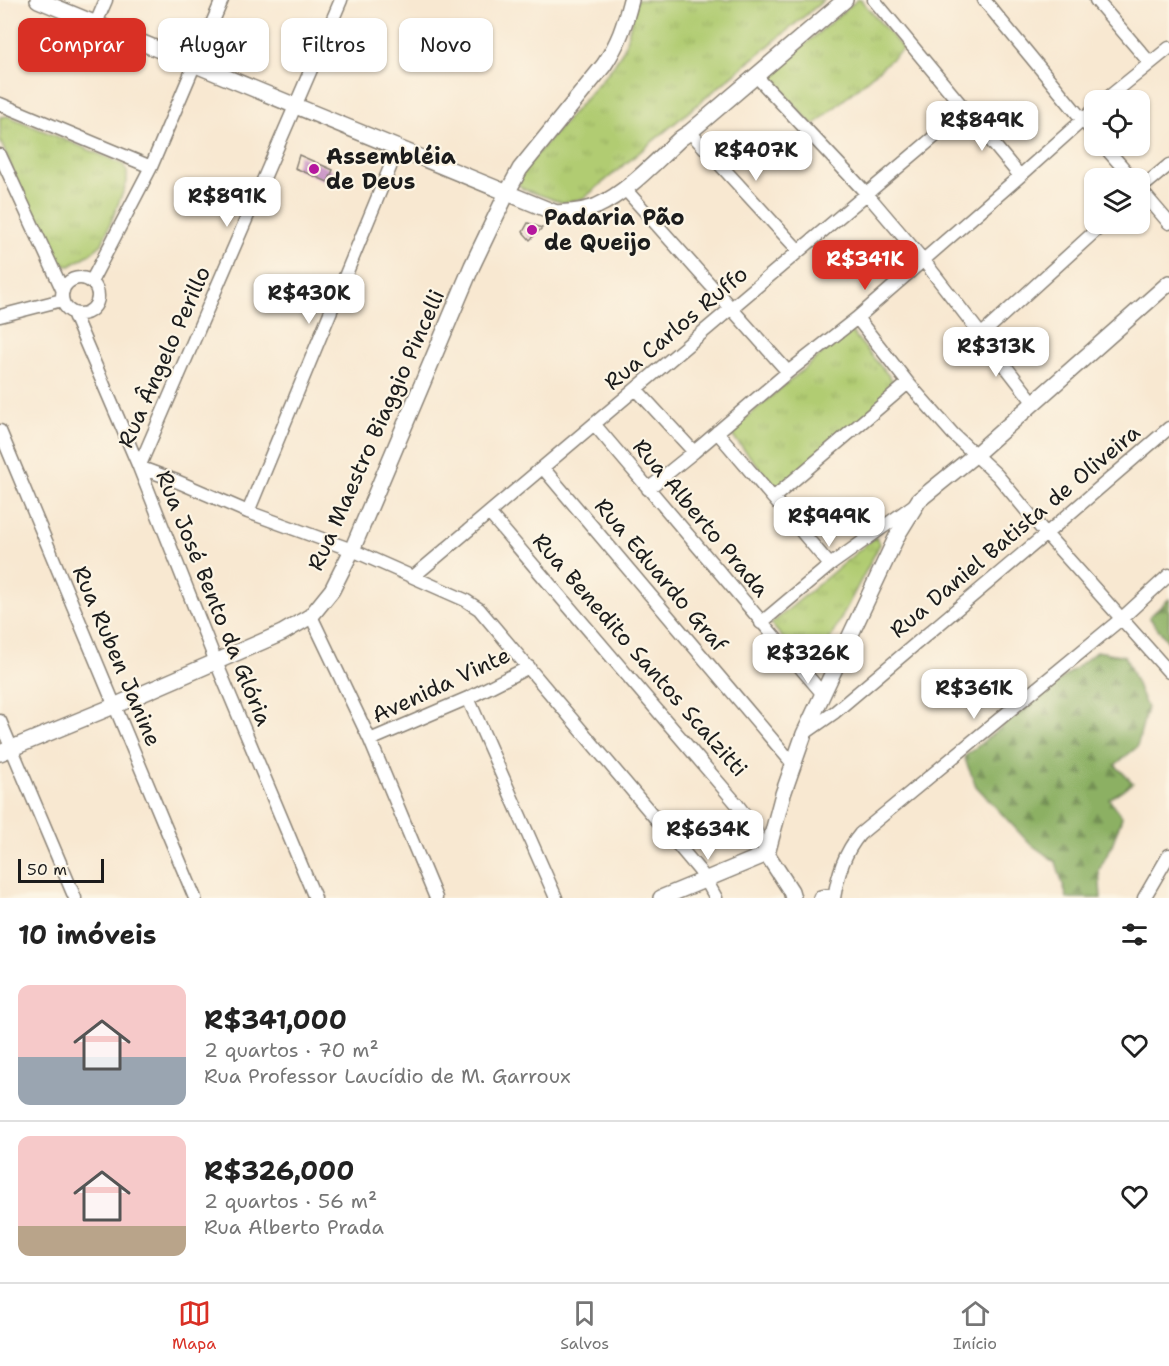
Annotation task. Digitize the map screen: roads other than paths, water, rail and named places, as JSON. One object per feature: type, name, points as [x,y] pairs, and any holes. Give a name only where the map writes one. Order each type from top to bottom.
[{"type":"street","points":[[38,0],[83,18]]},
{"type":"street","points":[[98,18],[106,0]]},
{"type":"street","points":[[215,18],[222,0]]},
{"type":"street","name":"Rua Ângelo Perillo","points":[[139,467],[342,0]]},
{"type":"street","name":"Rua Maestro Biaggio Pincelli","points":[[6,750],[216,662],[282,633],[311,616],[332,590],[352,550],[472,266],[507,193],[520,169],[616,47],[625,25],[631,0]]},
{"type":"street","points":[[212,72],[556,213],[576,212],[597,206],[626,189],[681,138],[845,0]]},
{"type":"street","points":[[874,0],[1020,176]]},
{"type":"street","points":[[984,0],[1084,121]]},
{"type":"street","points":[[1096,0],[1150,63]]},
{"type":"street","points":[[1117,90],[1169,48]]},
{"type":"street","points":[[91,282],[151,167],[192,72]]},
{"type":"street","points":[[756,76],[867,194],[924,261],[1034,402]]},
{"type":"street","points":[[0,104],[151,167]]},
{"type":"street","name":"Rua Carlos Ruffo","points":[[413,577],[966,110]]},
{"type":"street","points":[[648,489],[924,261],[1082,119]]},
{"type":"street","points":[[690,132],[799,251]]},
{"type":"street","points":[[248,512],[398,148]]},
{"type":"street","points":[[0,155],[63,295],[68,310],[84,314],[94,307],[98,297],[91,282],[75,279],[69,282],[63,295],[0,316]]},
{"type":"street","points":[[1113,156],[1123,168]]},
{"type":"street","points":[[1150,181],[1169,165]]},
{"type":"street","points":[[626,189],[788,372]]},
{"type":"street","points":[[1150,201],[1169,223]]},
{"type":"street","points":[[981,335],[1092,234]]},
{"type":"street","points":[[761,623],[830,565],[920,500],[976,454],[1169,283]]},
{"type":"street","name":"Rua José Bento da Glória","points":[[73,313],[139,467],[216,662],[315,898]]},
{"type":"street","points":[[856,318],[908,383],[953,434],[997,476],[1169,672]]},
{"type":"street","points":[[773,498],[908,383]]},
{"type":"street","name":"Rua Alberto Prada","points":[[636,389],[694,452]]},
{"type":"street","name":"Rua Alberto Prada","points":[[594,424],[822,693]]},
{"type":"street","name":"Rua Daniel Batista de Oliveira","points":[[804,734],[835,712],[1169,428]]},
{"type":"street","name":"Rua Ruben Janine","points":[[0,431],[195,898]]},
{"type":"street","points":[[717,432],[830,565]]},
{"type":"street","points":[[139,467],[248,512],[352,550],[465,600],[479,609],[706,880],[716,898]]},
{"type":"street","name":"Rua Eduardo Graf","points":[[543,468],[793,764]]},
{"type":"street","points":[[662,898],[767,854],[783,794],[804,734],[898,534],[920,500]]},
{"type":"street","name":"Rua Benedito Santos Scalzitti","points":[[489,513],[736,802],[752,824],[767,854],[796,896]]},
{"type":"street","points":[[821,898],[833,898],[842,862],[850,845],[860,834],[1121,618],[1169,575]]},
{"type":"street","points":[[311,616],[370,740],[436,898]]},
{"type":"street","name":"Avenida Vinte","points":[[370,740],[468,698],[529,667]]},
{"type":"street","points":[[468,698],[556,898]]},
{"type":"street","points":[[0,721],[6,750],[75,898]]},
{"type":"street","points":[[1144,898],[1169,855]]},
{"type":"place","name":"Assembléia de Deus","points":[[314,169]]},
{"type":"place","name":"Padaria Pão de Queijo","points":[[532,230]]}]
